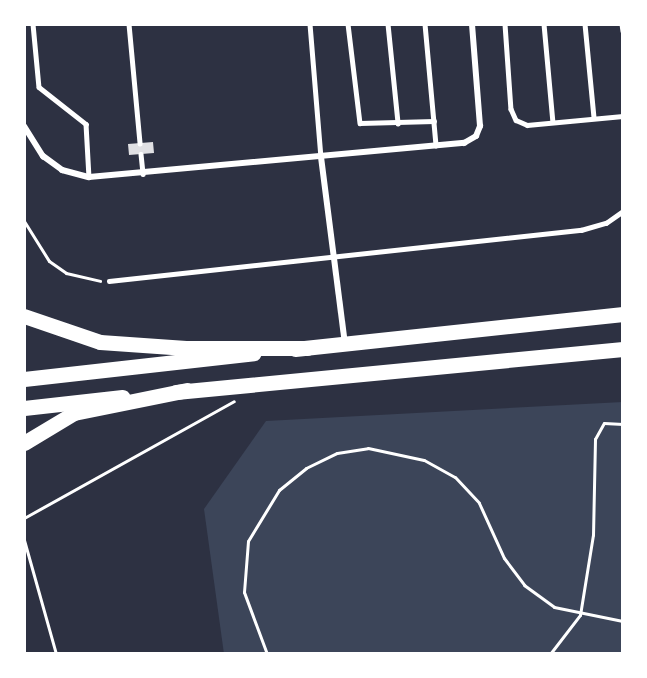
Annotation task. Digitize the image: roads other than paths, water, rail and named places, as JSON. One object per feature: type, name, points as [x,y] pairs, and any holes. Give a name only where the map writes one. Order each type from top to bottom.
[{"type":"main road","points":[[24,379],[623,314]]},
{"type":"main road","points":[[24,316],[100,342],[186,348],[307,348]]},
{"type":"main road","points":[[24,408],[187,390],[623,351]]},
{"type":"main road","points":[[24,443],[74,413],[187,390]]},
{"type":"street","points":[[24,126],[43,156],[62,170],[89,177],[143,174],[464,143],[476,136],[480,126],[472,24]]},
{"type":"street","points":[[321,157],[345,344]]},
{"type":"lane","points":[[33,24],[39,87],[86,124],[89,177]]},
{"type":"lane","points":[[129,24],[140,143]]},
{"type":"lane","points":[[310,24],[321,157]]},
{"type":"lane","points":[[348,24],[357,118],[369,125],[434,120]]},
{"type":"lane","points":[[388,24],[398,123]]},
{"type":"lane","points":[[425,24],[436,146]]},
{"type":"lane","points":[[505,24],[513,115],[527,124],[623,116]]},
{"type":"lane","points":[[544,24],[553,122]]},
{"type":"lane","points":[[585,24],[594,118]]},
{"type":"lane","points":[[622,24],[623,31]]},
{"type":"lane","points":[[141,154],[143,174]]},
{"type":"lane","points":[[109,281],[587,229],[606,223],[623,211]]}]
